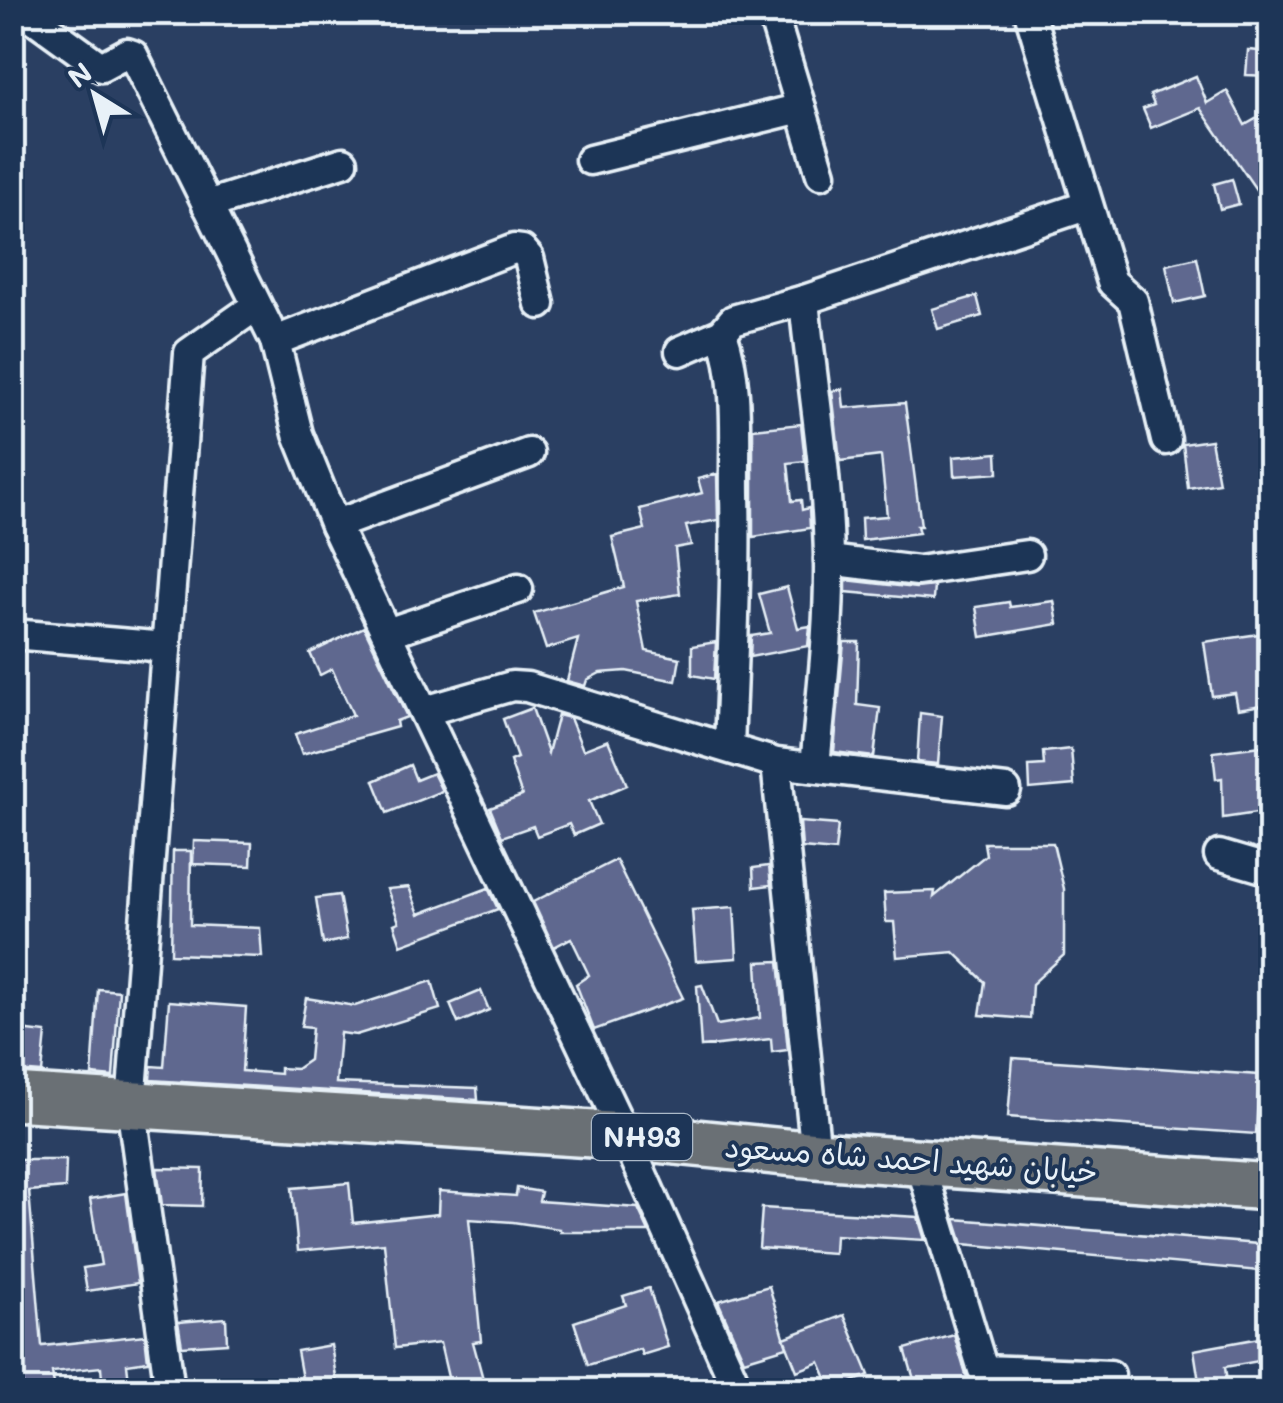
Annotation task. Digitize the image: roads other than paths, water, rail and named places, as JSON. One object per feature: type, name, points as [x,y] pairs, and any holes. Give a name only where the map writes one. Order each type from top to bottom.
[{"type":"main road","name":"خیابان شهید احمد شاه مسعود","points":[[12,1097],[625,1136],[816,1155],[1270,1186]]},
{"type":"street","points":[[25,12],[100,66],[127,53],[133,55],[274,342],[298,434],[335,525],[625,1136],[738,1390]]},
{"type":"street","points":[[772,12],[821,174]]},
{"type":"street","points":[[1029,12],[1112,282],[1133,301],[1166,440]]},
{"type":"street","points":[[590,160],[800,108]]},
{"type":"street","points":[[207,205],[343,162]]},
{"type":"street","points":[[680,351],[722,333],[733,320],[1086,206]]},
{"type":"street","points":[[274,342],[514,249],[522,250],[529,258],[540,304]]},
{"type":"street","points":[[804,300],[824,468],[829,560],[815,767]]},
{"type":"street","points":[[170,1390],[130,1104],[188,352],[256,306]]},
{"type":"street","points":[[722,333],[728,350],[735,416],[737,526],[729,748]]},
{"type":"street","points":[[335,525],[529,453]]},
{"type":"street","points":[[829,560],[918,570],[1027,555]]},
{"type":"street","points":[[387,633],[518,589]]},
{"type":"street","points":[[12,634],[166,647]]},
{"type":"street","points":[[424,712],[512,686],[528,686],[776,763],[1006,790]]},
{"type":"street","points":[[776,763],[816,1155]]},
{"type":"street","points":[[1220,855],[1270,870]]},
{"type":"street","points":[[920,1162],[984,1370],[1110,1375]]}]
